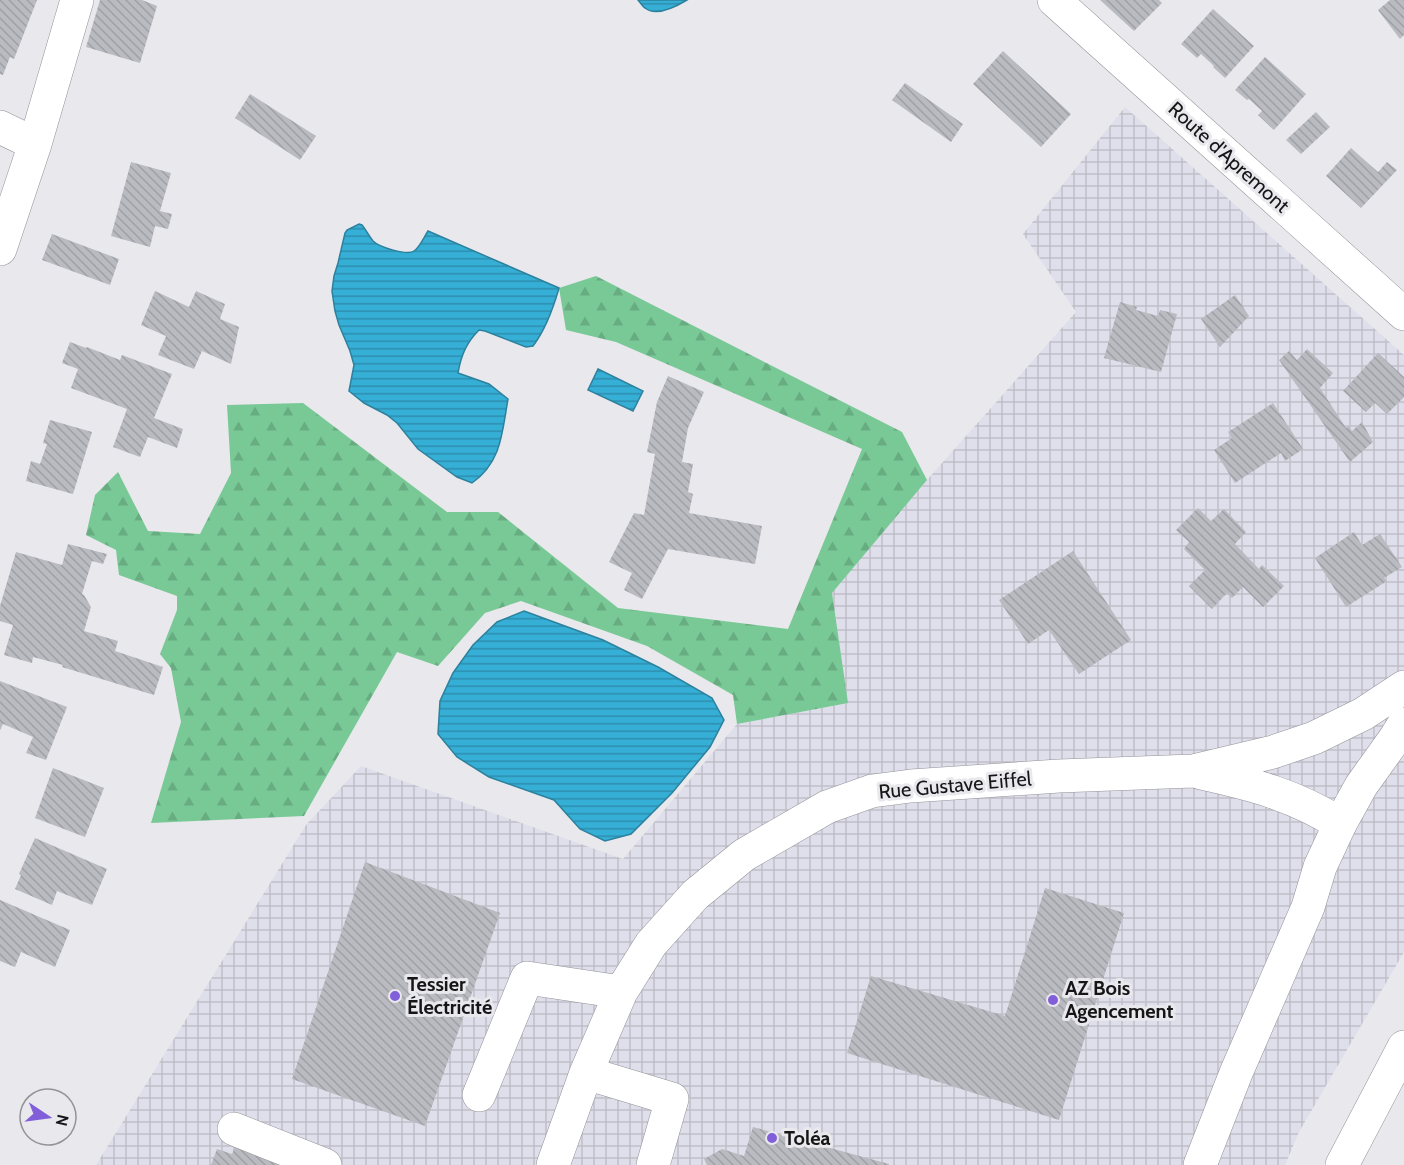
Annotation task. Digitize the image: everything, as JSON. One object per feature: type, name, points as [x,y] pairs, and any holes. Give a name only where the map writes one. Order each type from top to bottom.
[{"type":"main road","points":[[0,249],[35,144],[76,0]]},
{"type":"main road","name":"Route d'Apremont","points":[[1054,0],[1404,314]]},
{"type":"main road","points":[[0,127],[35,144]]},
{"type":"main road","name":"Rue Gustave Eiffel","points":[[553,1165],[586,1073],[621,992],[651,944],[695,895],[744,855],[827,807],[872,791],[911,786],[1059,776],[1193,771],[1273,752],[1314,738],[1363,714],[1404,687]]},
{"type":"main road","points":[[1200,1165],[1236,1072],[1308,907],[1320,867],[1361,786],[1404,724]]},
{"type":"main road","name":"Rue Gustave Eiffel","points":[[1193,771],[1253,784],[1296,800],[1340,824]]},
{"type":"main road","points":[[479,1095],[527,978],[621,992]]},
{"type":"main road","points":[[1342,1165],[1404,1047]]},
{"type":"main road","points":[[586,1073],[672,1099],[653,1165]]},
{"type":"main road","points":[[234,1129],[325,1165]]},
{"type":"shaded area","points":[[1125,107],[1404,355],[1404,952],[1299,1132],[1285,1165],[96,1165],[306,825],[361,766],[623,859],[737,724],[847,703],[832,592],[927,480],[1076,312],[1023,234]]},
{"type":"green space","points":[[596,276],[902,432],[927,480],[832,593],[848,703],[737,724],[733,695],[647,646],[521,601],[485,613],[438,666],[397,652],[304,816],[151,823],[181,722],[171,668],[160,654],[177,610],[177,596],[119,575],[116,550],[86,535],[95,495],[118,472],[148,531],[200,534],[231,473],[227,405],[303,403],[447,512],[498,512],[618,608],[788,629],[862,449],[616,342],[566,330],[559,288]]},
{"type":"water","points":[[638,0],[687,0],[666,10],[655,11],[645,8]]},
{"type":"water","points":[[359,224],[373,241],[400,252],[414,251],[428,231],[559,288],[549,318],[533,346],[526,347],[479,330],[465,350],[458,373],[489,384],[508,399],[502,435],[495,456],[482,475],[472,483],[457,477],[418,449],[397,423],[349,391],[354,365],[339,325],[332,291],[345,233]]},
{"type":"water","points":[[598,369],[643,391],[633,411],[588,390]]},
{"type":"water","points":[[524,611],[603,640],[658,667],[712,698],[724,720],[710,747],[672,793],[631,834],[605,841],[580,829],[554,800],[489,777],[457,757],[438,734],[440,701],[453,673],[473,645],[497,622]]},
{"type":"building","points":[[0,0],[37,0],[14,59],[10,57],[3,75],[0,74]]},
{"type":"building","points":[[100,0],[142,0],[157,6],[140,63],[86,47]]},
{"type":"building","points":[[1100,0],[1159,0],[1162,3],[1134,31]]},
{"type":"building","points":[[1390,0],[1404,0],[1404,35],[1400,39],[1378,10]]},
{"type":"building","points":[[1213,9],[1254,46],[1225,78],[1201,54],[1197,58],[1181,44]]},
{"type":"building","points":[[1003,51],[1071,114],[1041,147],[973,84]]},
{"type":"building","points":[[1265,57],[1306,94],[1274,130],[1258,115],[1262,111],[1235,90]]},
{"type":"building","points":[[905,83],[963,124],[951,142],[892,100]]},
{"type":"building","points":[[250,94],[316,136],[300,160],[235,118]]},
{"type":"building","points":[[1316,112],[1330,127],[1301,154],[1286,140]]},
{"type":"building","points":[[1351,148],[1378,172],[1387,162],[1397,170],[1361,208],[1326,176]]},
{"type":"building","points":[[131,162],[171,173],[160,211],[172,214],[168,229],[155,226],[150,247],[111,236]]},
{"type":"building","points":[[52,234],[119,259],[110,285],[42,260]]},
{"type":"building","points":[[155,291],[189,307],[196,291],[225,304],[220,319],[239,327],[231,364],[202,351],[194,369],[158,355],[166,336],[141,325]]},
{"type":"building","points":[[1235,295],[1249,316],[1220,347],[1201,319]]},
{"type":"building","points":[[1120,302],[1137,307],[1136,310],[1158,316],[1160,310],[1177,314],[1161,372],[1104,358]]},
{"type":"building","points":[[70,342],[120,360],[122,355],[172,374],[154,418],[183,429],[177,448],[148,437],[140,457],[113,447],[127,409],[71,388],[78,369],[62,363]]},
{"type":"building","points":[[1307,349],[1333,373],[1320,388],[1346,428],[1348,426],[1352,431],[1362,422],[1373,442],[1350,462],[1279,360],[1289,351],[1297,360]]},
{"type":"building","points":[[1378,353],[1404,377],[1404,397],[1387,414],[1375,403],[1366,412],[1343,391]]},
{"type":"building","points":[[668,376],[704,392],[688,428],[682,462],[693,464],[688,492],[693,494],[689,513],[762,526],[755,564],[668,549],[642,599],[624,590],[632,573],[609,562],[634,513],[644,515],[655,454],[647,452],[657,402]]},
{"type":"building","points":[[1273,403],[1303,449],[1285,461],[1281,453],[1235,483],[1214,450],[1232,438],[1228,432]]},
{"type":"building","points":[[50,420],[92,432],[73,494],[26,481],[31,461],[40,464],[47,444],[43,443]]},
{"type":"building","points":[[1198,508],[1211,521],[1224,509],[1246,532],[1235,544],[1259,569],[1262,565],[1284,586],[1263,607],[1243,587],[1232,598],[1227,593],[1212,609],[1189,586],[1205,570],[1184,549],[1189,542],[1176,530]]},
{"type":"building","points":[[1354,532],[1362,545],[1380,534],[1402,567],[1384,578],[1387,581],[1346,607],[1315,558]]},
{"type":"building","points":[[68,544],[107,554],[103,564],[92,561],[82,594],[91,607],[84,631],[118,641],[115,651],[163,667],[154,695],[33,657],[32,663],[4,655],[13,625],[0,621],[0,606],[16,552],[62,565]]},
{"type":"building","points":[[1073,551],[1131,640],[1079,674],[1049,630],[1028,644],[999,600]]},
{"type":"building","points":[[0,681],[67,707],[46,760],[26,753],[33,737],[3,724],[0,730]]},
{"type":"building","points":[[53,768],[104,788],[85,837],[35,818]]},
{"type":"building","points":[[35,838],[107,869],[92,905],[57,891],[52,905],[15,889]]},
{"type":"building","name":"Tessier Électricité","points":[[365,862],[500,913],[425,1126],[292,1079]]},
{"type":"building","name":"AZ Bois Agencement","points":[[1045,888],[1124,913],[1059,1120],[847,1053],[871,976],[1005,1016]]},
{"type":"building","points":[[0,900],[70,930],[55,967],[21,952],[15,967],[0,961]]},
{"type":"building","name":"Toléa","points":[[753,1127],[889,1165],[707,1165],[704,1159],[722,1149],[744,1156]]},
{"type":"building","points":[[236,1145],[288,1165],[211,1165],[217,1149],[232,1154]]},
{"type":"place","name":"Tessier Électricité","points":[[395,996]]},
{"type":"place","name":"AZ Bois Agencement","points":[[1053,1000]]},
{"type":"place","name":"Toléa","points":[[772,1138]]}]
